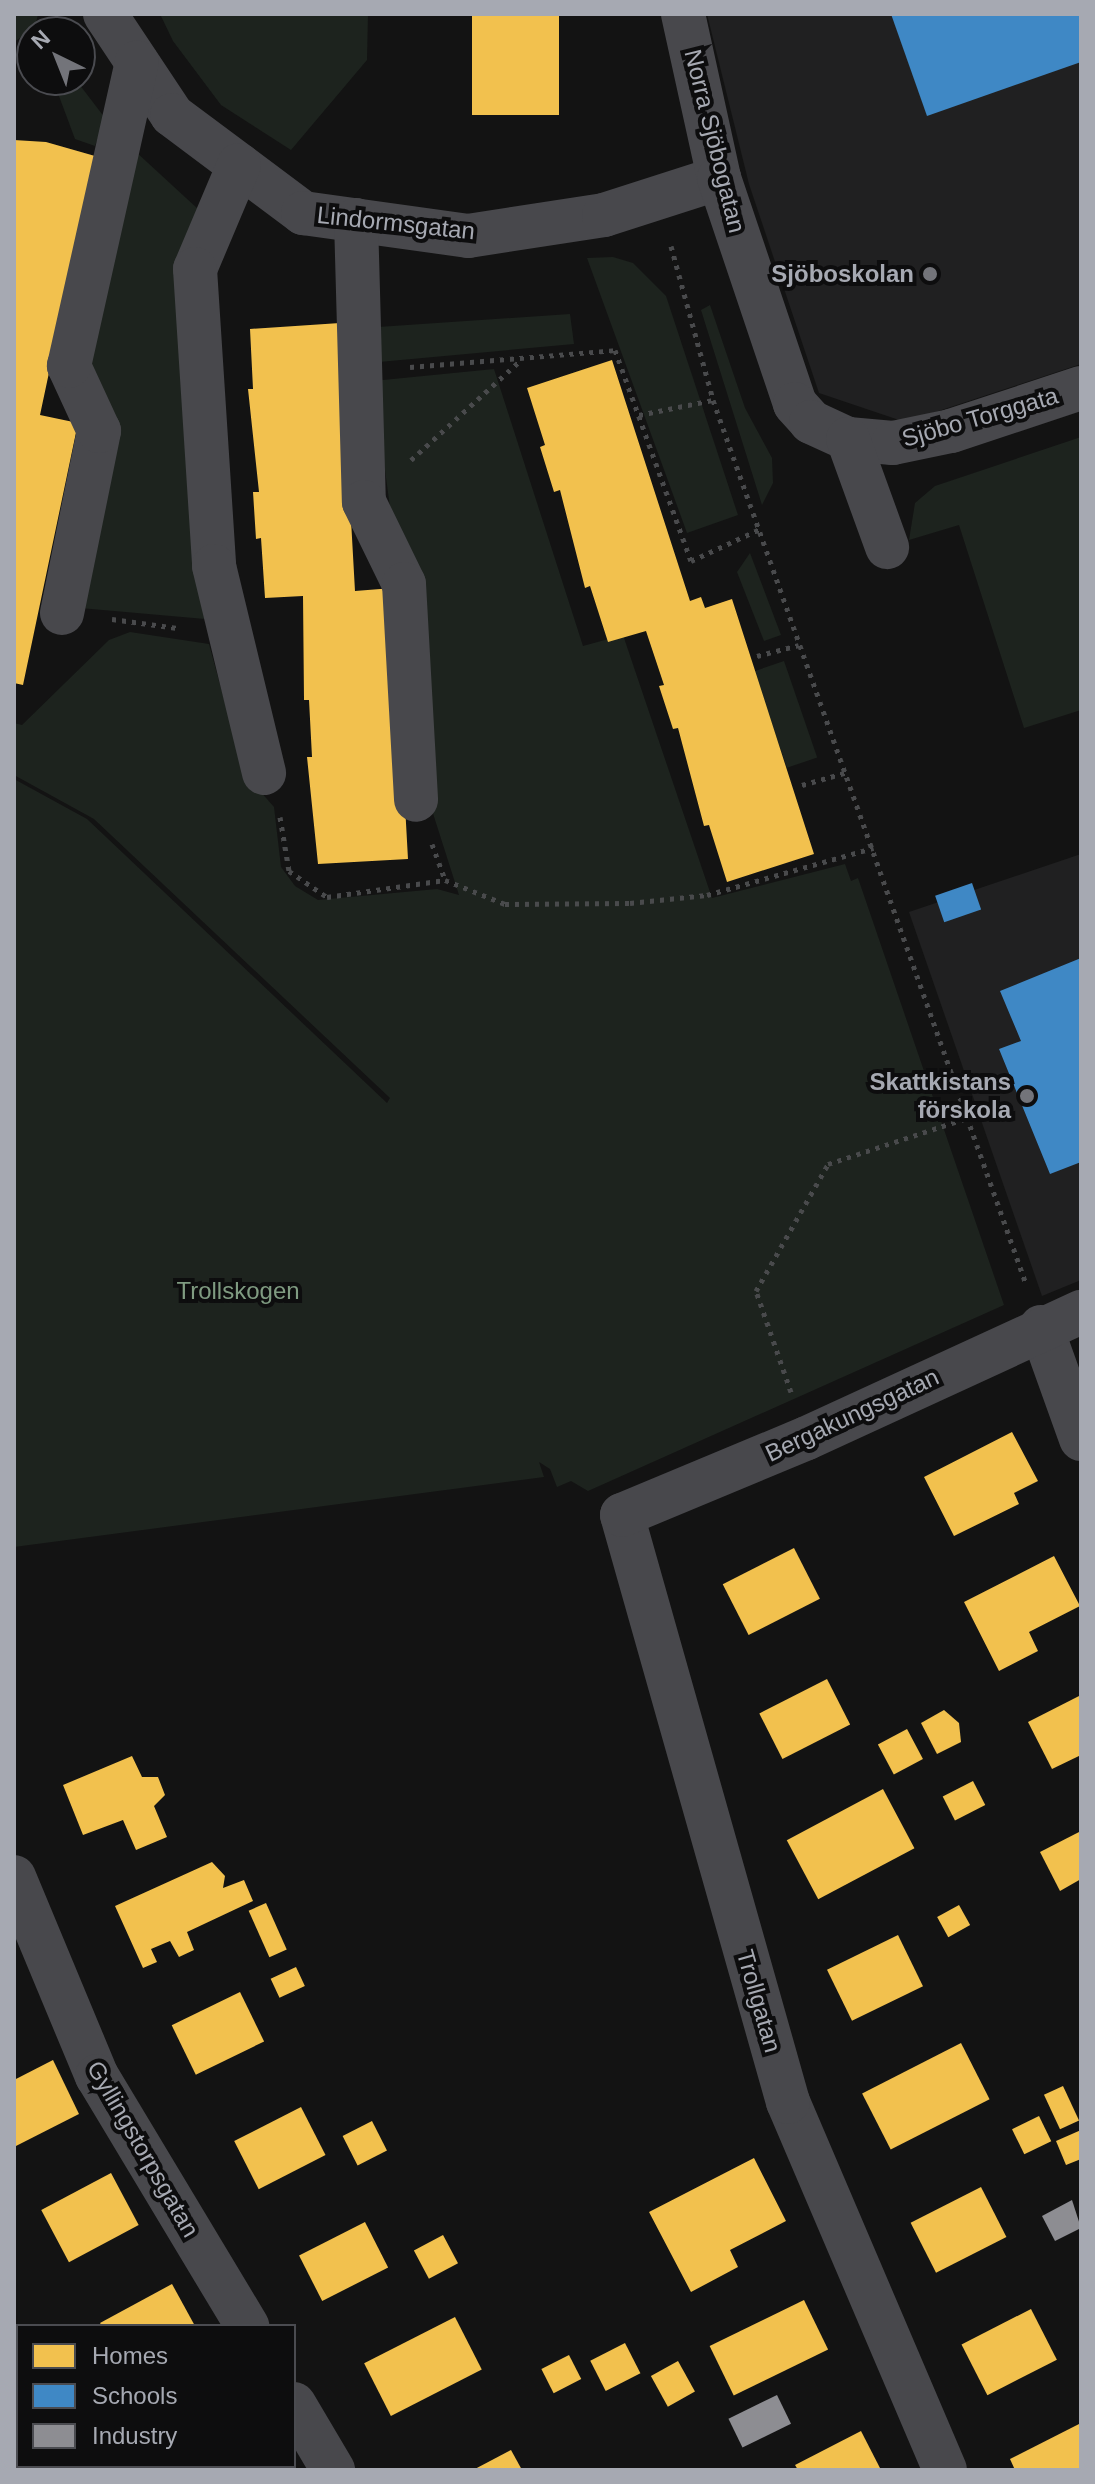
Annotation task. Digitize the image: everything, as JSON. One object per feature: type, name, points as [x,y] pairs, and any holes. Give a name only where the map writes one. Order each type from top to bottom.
[{"type":"street","name":"Lindormsgatan","points":[[105,14],[172,115],[303,213],[468,236],[604,215],[719,178]]},
{"type":"street","name":"Norra Sjöbogatan","points":[[683,14],[719,178],[795,404]]},
{"type":"street","points":[[62,613],[99,431],[69,366],[137,63]]},
{"type":"street","points":[[239,165],[195,269],[214,566],[270,788]]},
{"type":"street","points":[[356,220],[364,502],[404,584],[416,800]]},
{"type":"street","name":"Sjöbo Torggata","points":[[795,404],[811,422],[848,439],[893,443],[951,431],[1081,388]]},
{"type":"street","points":[[848,439],[887,547]]},
{"type":"street","name":"Bergakungsgatan","points":[[622,1515],[807,1438],[1041,1327],[1081,1312]]},
{"type":"street","points":[[1041,1327],[1081,1439]]},
{"type":"street","name":"Trollgatan","points":[[622,1515],[788,2102],[945,2470]]},
{"type":"street","name":"Gyllingstorpsgatan","points":[[14,1877],[97,2076],[246,2324]]},
{"type":"street","points":[[296,2407],[333,2470]]},
{"type":"path","points":[[659,199],[713,400],[799,645],[848,772],[1041,1327]]},
{"type":"path","points":[[361,371],[615,350],[691,561],[760,529]]},
{"type":"path","points":[[364,502],[523,358]]},
{"type":"path","points":[[639,415],[713,400]]},
{"type":"path","points":[[62,613],[230,634]]},
{"type":"path","points":[[757,656],[799,645]]},
{"type":"path","points":[[802,785],[848,772]]},
{"type":"path","points":[[270,788],[289,871],[327,897],[445,880],[505,904],[630,903],[707,895],[873,848]]},
{"type":"path","points":[[807,1438],[756,1291],[828,1164],[970,1117]]},
{"type":"shaded area","name":"Sjöboskolan","points":[[707,14],[1081,14],[1081,364],[905,422],[819,393],[749,184]]},
{"type":"shaded area","name":"Skattkistans förskola","points":[[1081,854],[1081,1280],[1042,1296],[909,912]]},
{"type":"green space","points":[[14,14],[38,14],[16,16],[14,42]]},
{"type":"green space","points":[[160,14],[368,14],[367,60],[291,150],[221,105],[173,41]]},
{"type":"green space","points":[[59,96],[88,96],[105,118],[95,146],[75,139]]},
{"type":"green space","points":[[135,151],[198,209],[205,619],[80,608],[88,359]]},
{"type":"green space","points":[[613,257],[633,263],[666,296],[738,515],[687,533],[587,258]]},
{"type":"green space","points":[[710,305],[745,408],[772,458],[773,483],[762,505],[701,310]]},
{"type":"green space","points":[[570,314],[574,344],[379,362],[378,327]]},
{"type":"green space","name":"Trollskogen","points":[[494,369],[583,646],[623,635],[712,898],[845,864],[851,881],[858,878],[1004,1305],[588,1491],[571,1481],[557,1487],[550,1469],[539,1462],[544,1477],[14,1547],[14,779],[87,819],[387,1103],[390,1098],[94,819],[14,775],[14,723],[22,725],[109,640],[130,632],[209,644],[244,773],[274,807],[281,867],[295,886],[318,900],[437,889],[459,895],[430,804],[373,381]]},
{"type":"green space","points":[[1081,437],[1081,710],[1024,728],[959,525],[909,540],[915,503],[935,486]]},
{"type":"green space","points":[[750,553],[781,635],[764,641],[737,572]]},
{"type":"green space","points":[[784,661],[817,757],[787,768],[754,671]]},
{"type":"building: Homes","points":[[472,14],[559,14],[559,115],[472,115]]},
{"type":"building: Homes","points":[[14,140],[46,142],[95,156],[40,415],[78,423],[23,685],[14,683]]},
{"type":"building: Homes","points":[[340,323],[355,591],[393,588],[408,859],[318,864],[307,757],[312,757],[309,700],[304,700],[303,596],[265,598],[261,538],[256,539],[253,492],[259,492],[248,389],[253,389],[250,329]]},
{"type":"building: Homes","points":[[612,360],[690,601],[701,597],[705,608],[732,599],[814,854],[727,882],[709,825],[704,826],[678,728],[673,729],[659,686],[664,685],[646,631],[608,642],[590,586],[585,588],[560,490],[554,492],[540,447],[545,445],[527,388]]},
{"type":"building: Homes","points":[[1012,1432],[1038,1481],[1014,1493],[1019,1504],[954,1536],[924,1477]]},
{"type":"building: Homes","points":[[794,1548],[820,1599],[749,1635],[723,1584]]},
{"type":"building: Homes","points":[[1054,1556],[1080,1606],[1029,1632],[1038,1651],[999,1671],[964,1602]]},
{"type":"building: Homes","points":[[827,1679],[850,1724],[782,1759],[759,1714]]},
{"type":"building: Homes","points":[[1081,1695],[1081,1755],[1052,1769],[1028,1722]]},
{"type":"building: Homes","points":[[944,1710],[959,1723],[961,1742],[937,1754],[921,1723]]},
{"type":"building: Homes","points":[[907,1729],[923,1759],[894,1775],[878,1744]]},
{"type":"building: Homes","points":[[132,1756],[142,1777],[158,1777],[165,1795],[154,1806],[167,1837],[136,1850],[123,1820],[83,1835],[63,1785]]},
{"type":"building: Homes","points":[[973,1781],[985,1805],[955,1820],[943,1796]]},
{"type":"building: Homes","points":[[883,1789],[914,1848],[818,1899],[787,1840]]},
{"type":"building: Homes","points":[[1081,1831],[1081,1879],[1060,1891],[1040,1852]]},
{"type":"building: Homes","points":[[212,1862],[225,1876],[223,1888],[244,1880],[253,1901],[187,1932],[194,1950],[179,1957],[170,1941],[151,1949],[157,1962],[143,1968],[115,1906]]},
{"type":"building: Homes","points":[[266,1903],[287,1950],[269,1957],[249,1911]]},
{"type":"building: Homes","points":[[959,1905],[970,1925],[948,1937],[937,1917]]},
{"type":"building: Homes","points":[[898,1935],[923,1986],[852,2021],[827,1970]]},
{"type":"building: Homes","points":[[296,1967],[305,1986],[279,1998],[271,1979]]},
{"type":"building: Homes","points":[[240,1992],[264,2041],[196,2075],[172,2025]]},
{"type":"building: Homes","points":[[961,2043],[990,2099],[891,2150],[862,2093]]},
{"type":"building: Homes","points":[[53,2060],[79,2114],[14,2147],[14,2080]]},
{"type":"building: Homes","points":[[1063,2086],[1079,2120],[1060,2129],[1044,2095]]},
{"type":"building: Homes","points":[[301,2107],[326,2155],[259,2189],[234,2141]]},
{"type":"building: Homes","points":[[1039,2116],[1051,2141],[1024,2154],[1012,2129]]},
{"type":"building: Homes","points":[[372,2121],[387,2150],[358,2165],[343,2136]]},
{"type":"building: Homes","points":[[1081,2130],[1081,2159],[1066,2165],[1056,2141]]},
{"type":"building: Homes","points":[[754,2158],[786,2221],[730,2250],[738,2267],[691,2292],[649,2212]]},
{"type":"building: Homes","points":[[111,2173],[139,2225],[69,2262],[41,2210]]},
{"type":"building: Homes","points":[[981,2187],[1006,2237],[936,2273],[911,2223]]},
{"type":"building: Homes","points":[[365,2222],[388,2267],[322,2301],[299,2256]]},
{"type":"building: Homes","points":[[443,2235],[458,2263],[429,2279],[414,2250]]},
{"type":"building: Homes","points":[[172,2284],[194,2324],[101,2324]]},
{"type":"building: Homes","points":[[804,2300],[828,2349],[734,2395],[710,2346]]},
{"type":"building: Homes","points":[[1031,2309],[1057,2360],[987,2395],[962,2344]]},
{"type":"building: Homes","points":[[455,2317],[482,2370],[391,2416],[364,2363]]},
{"type":"building: Homes","points":[[625,2343],[640,2373],[606,2391],[590,2361]]},
{"type":"building: Homes","points":[[569,2355],[581,2379],[554,2393],[541,2369]]},
{"type":"building: Homes","points":[[678,2361],[695,2392],[668,2407],[651,2376]]},
{"type":"building: Homes","points":[[1081,2423],[1081,2470],[1015,2470],[1010,2459]]},
{"type":"building: Homes","points":[[861,2431],[881,2470],[798,2470],[795,2465]]},
{"type":"building: Homes","points":[[511,2450],[522,2470],[473,2470]]},
{"type":"building: Schools","points":[[891,14],[1081,14],[1081,62],[927,116]]},
{"type":"building: Schools","points":[[972,883],[981,909],[944,922],[935,896]]},
{"type":"building: Schools","points":[[1081,958],[1081,1162],[1050,1174],[999,1049],[1021,1041],[1000,991]]},
{"type":"building: Industry","points":[[1072,2200],[1081,2228],[1055,2241],[1042,2216]]},
{"type":"building: Industry","points":[[777,2395],[791,2424],[742,2447],[728,2419]]},
{"type":"place","name":"Sjöboskolan","points":[[930,274]]},
{"type":"place","name":"Skattkistans förskola","points":[[1027,1096]]}]
